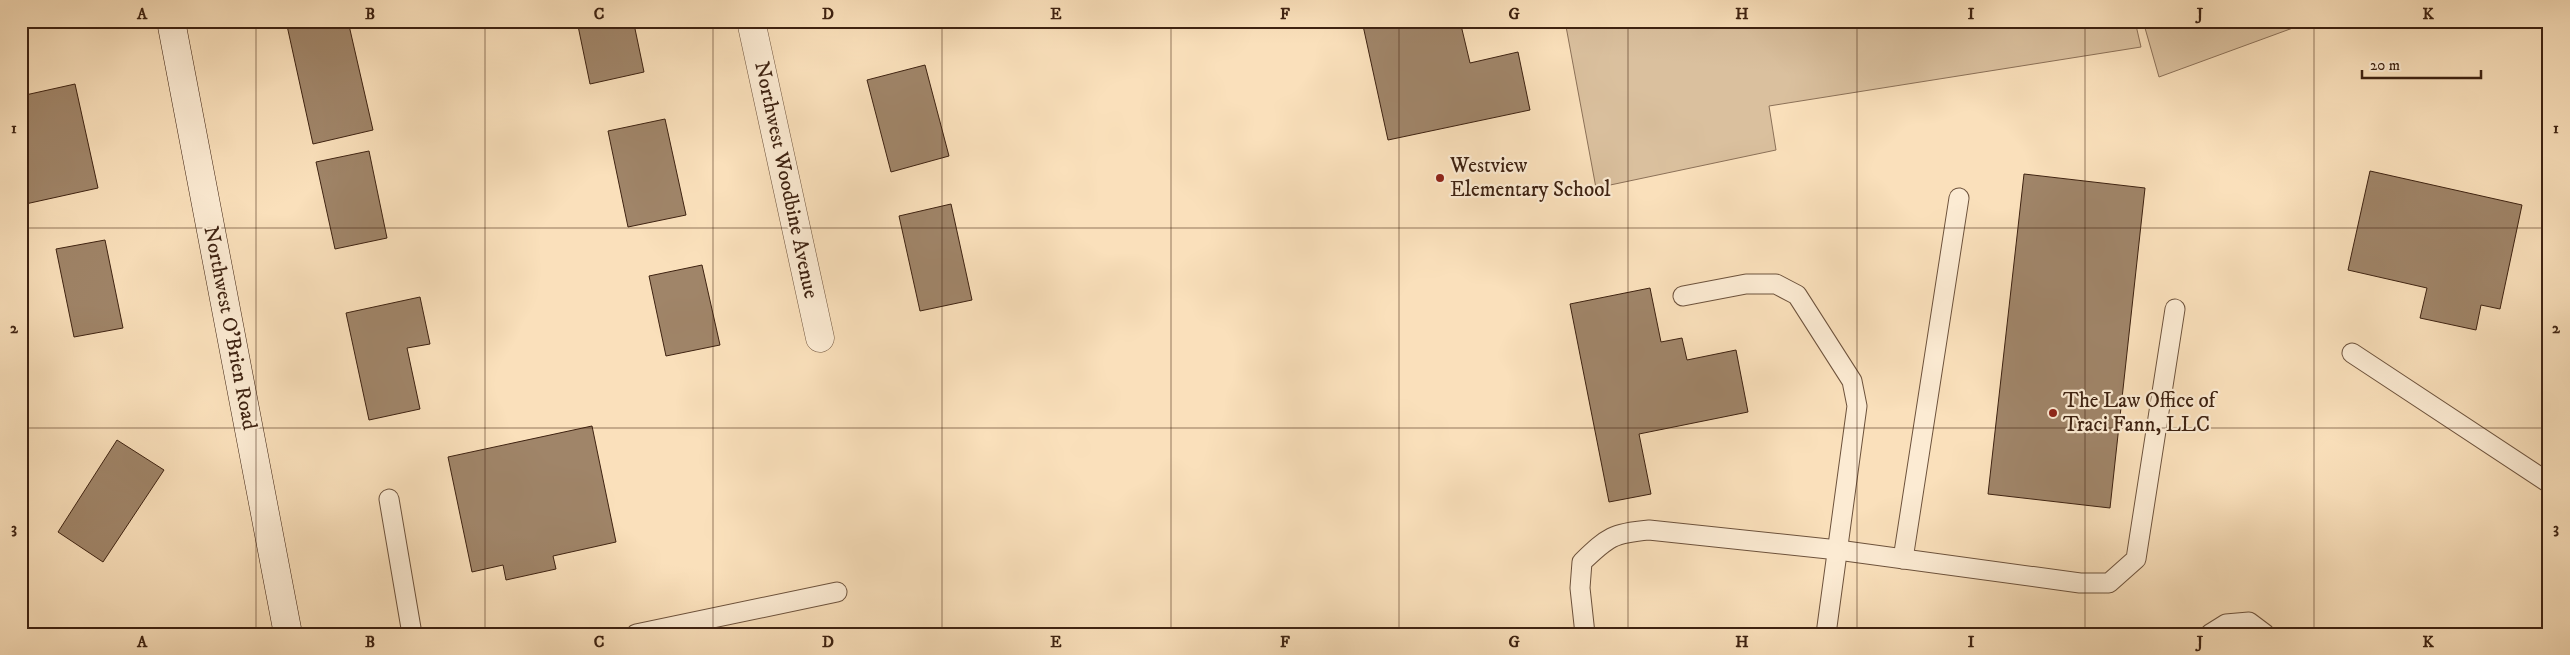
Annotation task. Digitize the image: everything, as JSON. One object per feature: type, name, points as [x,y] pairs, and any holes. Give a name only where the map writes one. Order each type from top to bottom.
[{"type":"street","name":"Northwest O'Brien Road","points":[[171,21],[283,633]]},
{"type":"street","name":"Northwest Woodbine Avenue","points":[[751,21],[820,338]]},
{"type":"lane","points":[[1903,559],[1959,198]]},
{"type":"lane","points":[[1683,296],[1746,284],[1776,284],[1797,295],[1831,345],[1852,381],[1857,406],[1826,634]]},
{"type":"lane","points":[[1585,634],[1580,588],[1582,562],[1599,545],[1620,532],[1649,530],[1838,550],[2080,582],[2109,583],[2136,559],[2176,309]]},
{"type":"lane","points":[[2352,353],[2549,483]]},
{"type":"lane","points":[[389,500],[412,634]]},
{"type":"lane","points":[[636,634],[837,592]]},
{"type":"lane","points":[[2210,634],[2226,624],[2249,622],[2265,634]]},
{"type":"shaded area","points":[[1565,21],[2135,21],[2141,47],[1769,106],[1776,150],[1596,188]]},
{"type":"shaded area","points":[[2143,21],[2312,21],[2159,77]]},
{"type":"building","points":[[286,21],[348,21],[373,130],[313,144]]},
{"type":"building","points":[[577,21],[631,21],[632,25],[634,24],[644,72],[590,84]]},
{"type":"building","points":[[859,21],[877,21],[860,25]]},
{"type":"building","points":[[1362,21],[1460,21],[1470,63],[1518,52],[1530,110],[1388,140]]},
{"type":"building","points":[[925,65],[949,156],[891,172],[867,80]]},
{"type":"building","points":[[75,84],[98,188],[21,205],[21,96]]},
{"type":"building","points":[[665,119],[686,215],[628,227],[608,131]]},
{"type":"building","points":[[369,151],[387,238],[335,249],[316,162]]},
{"type":"building","points":[[2370,171],[2522,205],[2500,309],[2481,305],[2476,330],[2420,318],[2427,288],[2348,270]]},
{"type":"building","points":[[2024,174],[2145,188],[2110,508],[1988,494]]},
{"type":"building","points":[[951,204],[972,300],[920,311],[899,216]]},
{"type":"building","points":[[105,240],[123,328],[74,337],[56,249]]},
{"type":"building","points":[[702,265],[720,345],[666,356],[649,276]]},
{"type":"building","points":[[1650,288],[1661,342],[1682,338],[1687,360],[1736,350],[1748,412],[1639,434],[1651,494],[1609,502],[1570,304]]},
{"type":"building","points":[[420,297],[430,344],[407,348],[420,409],[369,420],[346,313]]},
{"type":"building","points":[[592,426],[616,542],[553,556],[556,569],[506,580],[503,565],[472,572],[448,457]]},
{"type":"building","points":[[117,440],[164,470],[103,562],[58,532]]},
{"type":"place","name":"Westview Elementary School","points":[[1440,178]]},
{"type":"place","name":"The Law Office of Traci Fann, LLC","points":[[2053,413]]}]
